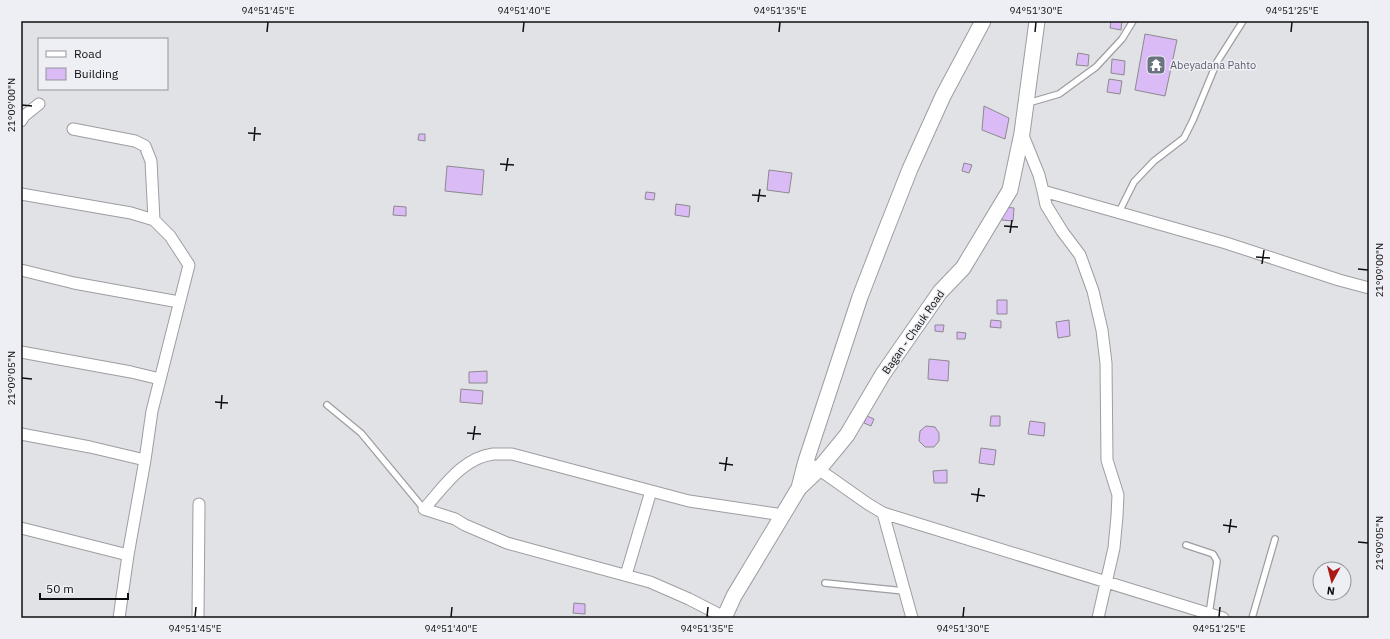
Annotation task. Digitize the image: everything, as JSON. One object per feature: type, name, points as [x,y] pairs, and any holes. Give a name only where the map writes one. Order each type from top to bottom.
[{"type":"main road","points":[[799,488],[806,461],[860,297],[882,240],[910,169],[943,96],[982,21]]},
{"type":"main road","name":"Bagan - Chauk Road","points":[[724,618],[734,596],[799,488],[819,469],[847,435],[883,374],[940,292],[963,268],[1010,190],[1022,133],[1037,21]]},
{"type":"street","points":[[21,122],[24,116],[39,104]]},
{"type":"street","points":[[73,129],[135,141],[145,146],[151,161],[154,220]]},
{"type":"street","points":[[1022,133],[1043,191],[1046,205],[1080,255],[1093,291],[1102,330],[1106,363],[1107,460],[1118,495],[1114,548],[1098,618]]},
{"type":"street","points":[[1043,191],[1226,243],[1369,288]]},
{"type":"street","points":[[21,194],[131,214],[154,220],[170,236],[189,265],[152,411],[119,618]]},
{"type":"street","points":[[21,270],[74,283],[179,302]]},
{"type":"street","points":[[21,352],[132,372],[160,379]]},
{"type":"street","points":[[21,434],[90,447],[145,460]]},
{"type":"street","points":[[724,618],[689,599],[650,582],[507,543],[465,525],[455,519],[424,509],[458,470],[479,458],[493,454],[512,454],[689,502],[783,515]]},
{"type":"street","points":[[806,461],[868,504],[883,512],[1223,618]]},
{"type":"street","points":[[626,575],[651,491]]},
{"type":"street","points":[[198,618],[199,504]]},
{"type":"street","points":[[883,512],[912,618]]},
{"type":"street","points":[[21,528],[128,555]]},
{"type":"lane","points":[[1026,104],[1059,94],[1096,67],[1122,39],[1133,21]]},
{"type":"lane","points":[[1118,212],[1134,182],[1154,161],[1184,138],[1217,62],[1243,21]]},
{"type":"lane","points":[[327,405],[362,433],[424,509]]},
{"type":"lane","points":[[1252,618],[1275,539]]},
{"type":"lane","points":[[1186,545],[1213,554],[1217,561],[1209,614]]},
{"type":"lane","points":[[825,583],[904,591]]},
{"type":"building","points":[[1111,21],[1122,21],[1121,30],[1110,28]]},
{"type":"building","name":"Abeyadana Pahto","points":[[1145,34],[1177,40],[1165,96],[1135,90]]},
{"type":"building","points":[[1078,53],[1089,55],[1088,66],[1076,65]]},
{"type":"building","points":[[1112,59],[1125,61],[1124,75],[1111,73]]},
{"type":"building","points":[[1109,79],[1122,81],[1120,94],[1107,92]]},
{"type":"building","points":[[984,106],[1009,118],[1005,139],[982,130]]},
{"type":"building","points":[[419,134],[425,134],[425,141],[418,140]]},
{"type":"building","points":[[964,163],[972,165],[969,173],[962,171]]},
{"type":"building","points":[[447,166],[484,170],[482,195],[445,191]]},
{"type":"building","points":[[769,170],[792,173],[789,193],[767,190]]},
{"type":"building","points":[[646,192],[655,193],[654,200],[645,199]]},
{"type":"building","points":[[676,204],[690,206],[689,217],[675,215]]},
{"type":"building","points":[[394,206],[406,207],[406,216],[393,215]]},
{"type":"building","points":[[1003,207],[1014,208],[1013,221],[1002,220]]},
{"type":"building","points":[[997,300],[1007,300],[1007,314],[997,314]]},
{"type":"building","points":[[991,320],[1001,321],[1001,328],[990,327]]},
{"type":"building","points":[[1069,320],[1070,336],[1058,338],[1056,322]]},
{"type":"building","points":[[935,325],[944,325],[943,332],[935,331]]},
{"type":"building","points":[[957,332],[966,333],[965,339],[957,339]]},
{"type":"building","points":[[929,359],[949,361],[948,381],[928,379]]},
{"type":"building","points":[[487,371],[487,383],[469,383],[469,372]]},
{"type":"building","points":[[461,389],[483,391],[482,404],[460,402]]},
{"type":"building","points":[[867,416],[874,419],[871,426],[864,423]]},
{"type":"building","points":[[991,416],[1000,416],[1000,426],[990,426]]},
{"type":"building","points":[[1030,421],[1045,423],[1044,436],[1028,434]]},
{"type":"building","points":[[926,426],[935,427],[939,433],[939,441],[934,447],[925,447],[919,441],[920,431]]},
{"type":"building","points":[[981,448],[996,450],[994,465],[979,463]]},
{"type":"building","points":[[947,470],[947,483],[934,483],[933,471]]},
{"type":"building","points":[[574,603],[585,604],[585,614],[573,613]]},
{"type":"place","name":"Abeyadana Pahto","points":[[1156,65]]}]
